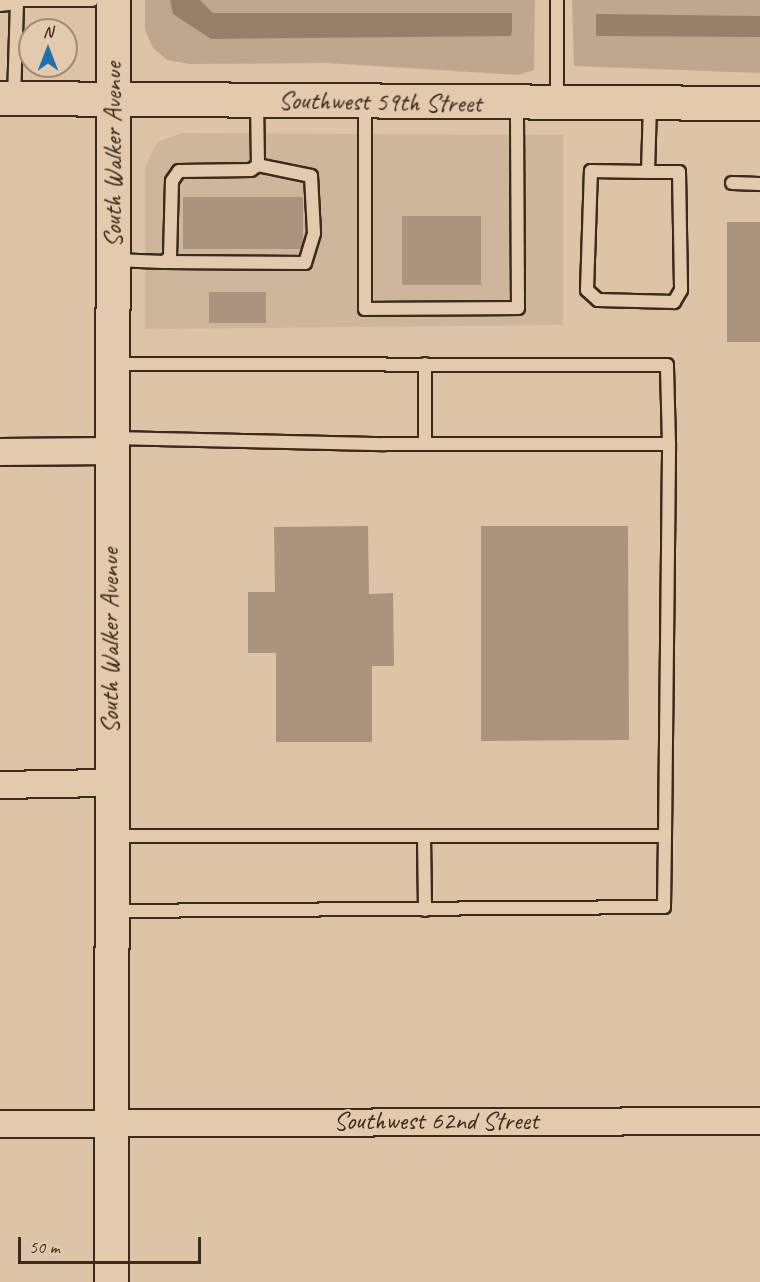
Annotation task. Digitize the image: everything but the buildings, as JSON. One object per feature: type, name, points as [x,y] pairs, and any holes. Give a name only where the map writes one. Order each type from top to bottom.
[{"type":"main road","name":"South Walker Avenue","points":[[111,1282],[109,783],[114,260],[112,0]]},
{"type":"main road","name":"Southwest 59th Street","points":[[7,98],[257,99],[517,104],[760,103]]},
{"type":"street","points":[[0,452],[112,444]]},
{"type":"street","points":[[0,785],[109,783]]},
{"type":"street","name":"Southwest 62nd Street","points":[[0,1124],[760,1121]]},
{"type":"lane","points":[[0,5],[17,1],[92,0]]},
{"type":"lane","points":[[557,0],[557,104]]},
{"type":"lane","points":[[7,98],[17,1]]},
{"type":"lane","points":[[257,99],[258,165]]},
{"type":"lane","points":[[365,101],[365,309],[518,308],[517,104]]},
{"type":"lane","points":[[648,172],[650,104]]},
{"type":"lane","points":[[114,260],[164,262],[305,264],[314,233],[310,177],[258,165],[251,170],[179,171],[172,181],[170,257],[164,262]]},
{"type":"lane","points":[[591,171],[648,172],[679,172],[681,290],[674,302],[598,300],[588,290],[591,171]]},
{"type":"lane","points":[[732,183],[760,184]]},
{"type":"lane","points":[[110,911],[664,907],[669,444],[667,365],[112,363]]},
{"type":"lane","points":[[425,364],[425,444]]},
{"type":"lane","points":[[112,444],[669,444]]},
{"type":"lane","points":[[110,836],[665,836]]},
{"type":"lane","points":[[424,836],[425,910]]},
{"type":"shaded area","points":[[145,0],[535,0],[534,70],[518,75],[327,63],[189,64],[167,60],[153,48],[145,30]]},
{"type":"shaded area","points":[[170,0],[200,0],[213,13],[512,13],[512,30],[511,36],[211,39],[173,14]]},
{"type":"shaded area","points":[[572,0],[760,0],[760,73],[574,66]]},
{"type":"shaded area","points":[[596,14],[760,16],[760,37],[596,36]]},
{"type":"shaded area","points":[[182,133],[563,135],[563,325],[145,329],[145,167],[157,142]]}]
